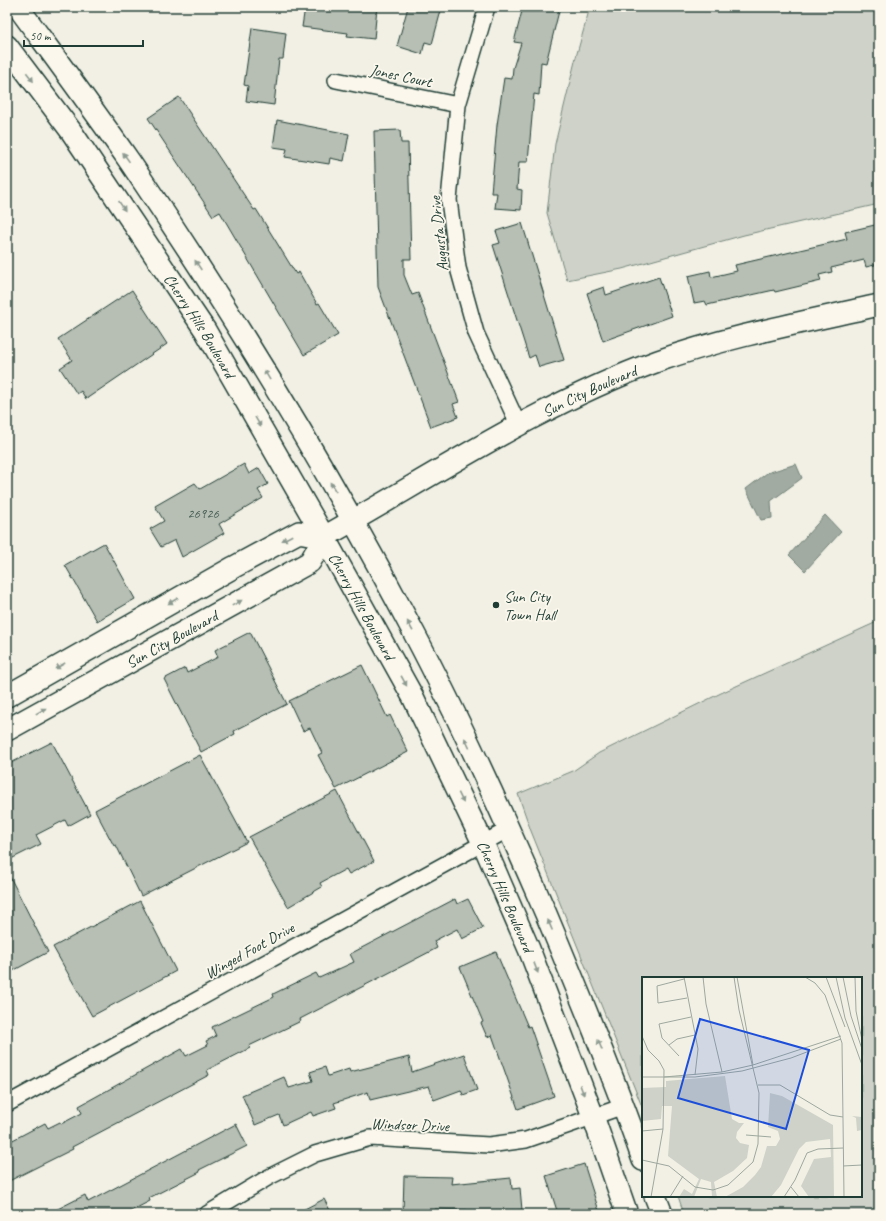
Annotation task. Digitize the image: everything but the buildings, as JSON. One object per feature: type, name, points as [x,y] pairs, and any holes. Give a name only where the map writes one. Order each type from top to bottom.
[{"type":"street","name":"Cherry Hills Boulevard","points":[[18,7],[121,150],[247,341],[353,521],[415,635],[509,829],[624,1106],[642,1157]]},
{"type":"street","name":"Augusta Drive","points":[[487,7],[458,105],[450,200],[458,268],[476,333],[519,426]]},
{"type":"street","name":"Cherry Hills Boulevard","points":[[7,46],[72,131],[205,330],[324,537],[412,696],[483,843],[528,949],[593,1116],[628,1214]]},
{"type":"street","name":"Jones Court","points":[[336,80],[458,105]]},
{"type":"street","name":"Sun City Boulevard","points":[[7,730],[310,562],[324,537],[519,426],[589,389],[658,361],[723,342],[879,305]]},
{"type":"street","name":"Sun City Boulevard","points":[[7,696],[234,566],[299,532],[324,537]]},
{"type":"street","name":"Winged Foot Drive","points":[[7,1104],[509,829]]},
{"type":"street","name":"Windsor Drive","points":[[207,1214],[268,1177],[315,1154],[370,1138],[489,1145],[526,1140],[624,1106]]},
{"type":"street","points":[[655,1197],[662,1214]]},
{"type":"shaded area","points":[[590,7],[879,7],[879,204],[744,235],[622,269],[567,280],[547,213],[555,144]]},
{"type":"shaded area","points":[[796,464],[802,478],[771,501],[772,518],[761,520],[746,489],[767,473]]},
{"type":"shaded area","points":[[825,515],[841,532],[805,571],[789,555]]},
{"type":"shaded area","points":[[879,621],[879,1214],[684,1214],[678,1197],[862,1197],[862,977],[642,977],[642,1107],[531,831],[518,794],[573,771],[599,753],[721,693]]},
{"type":"place","name":"Sun City Town Hall","points":[[496,605]]}]
